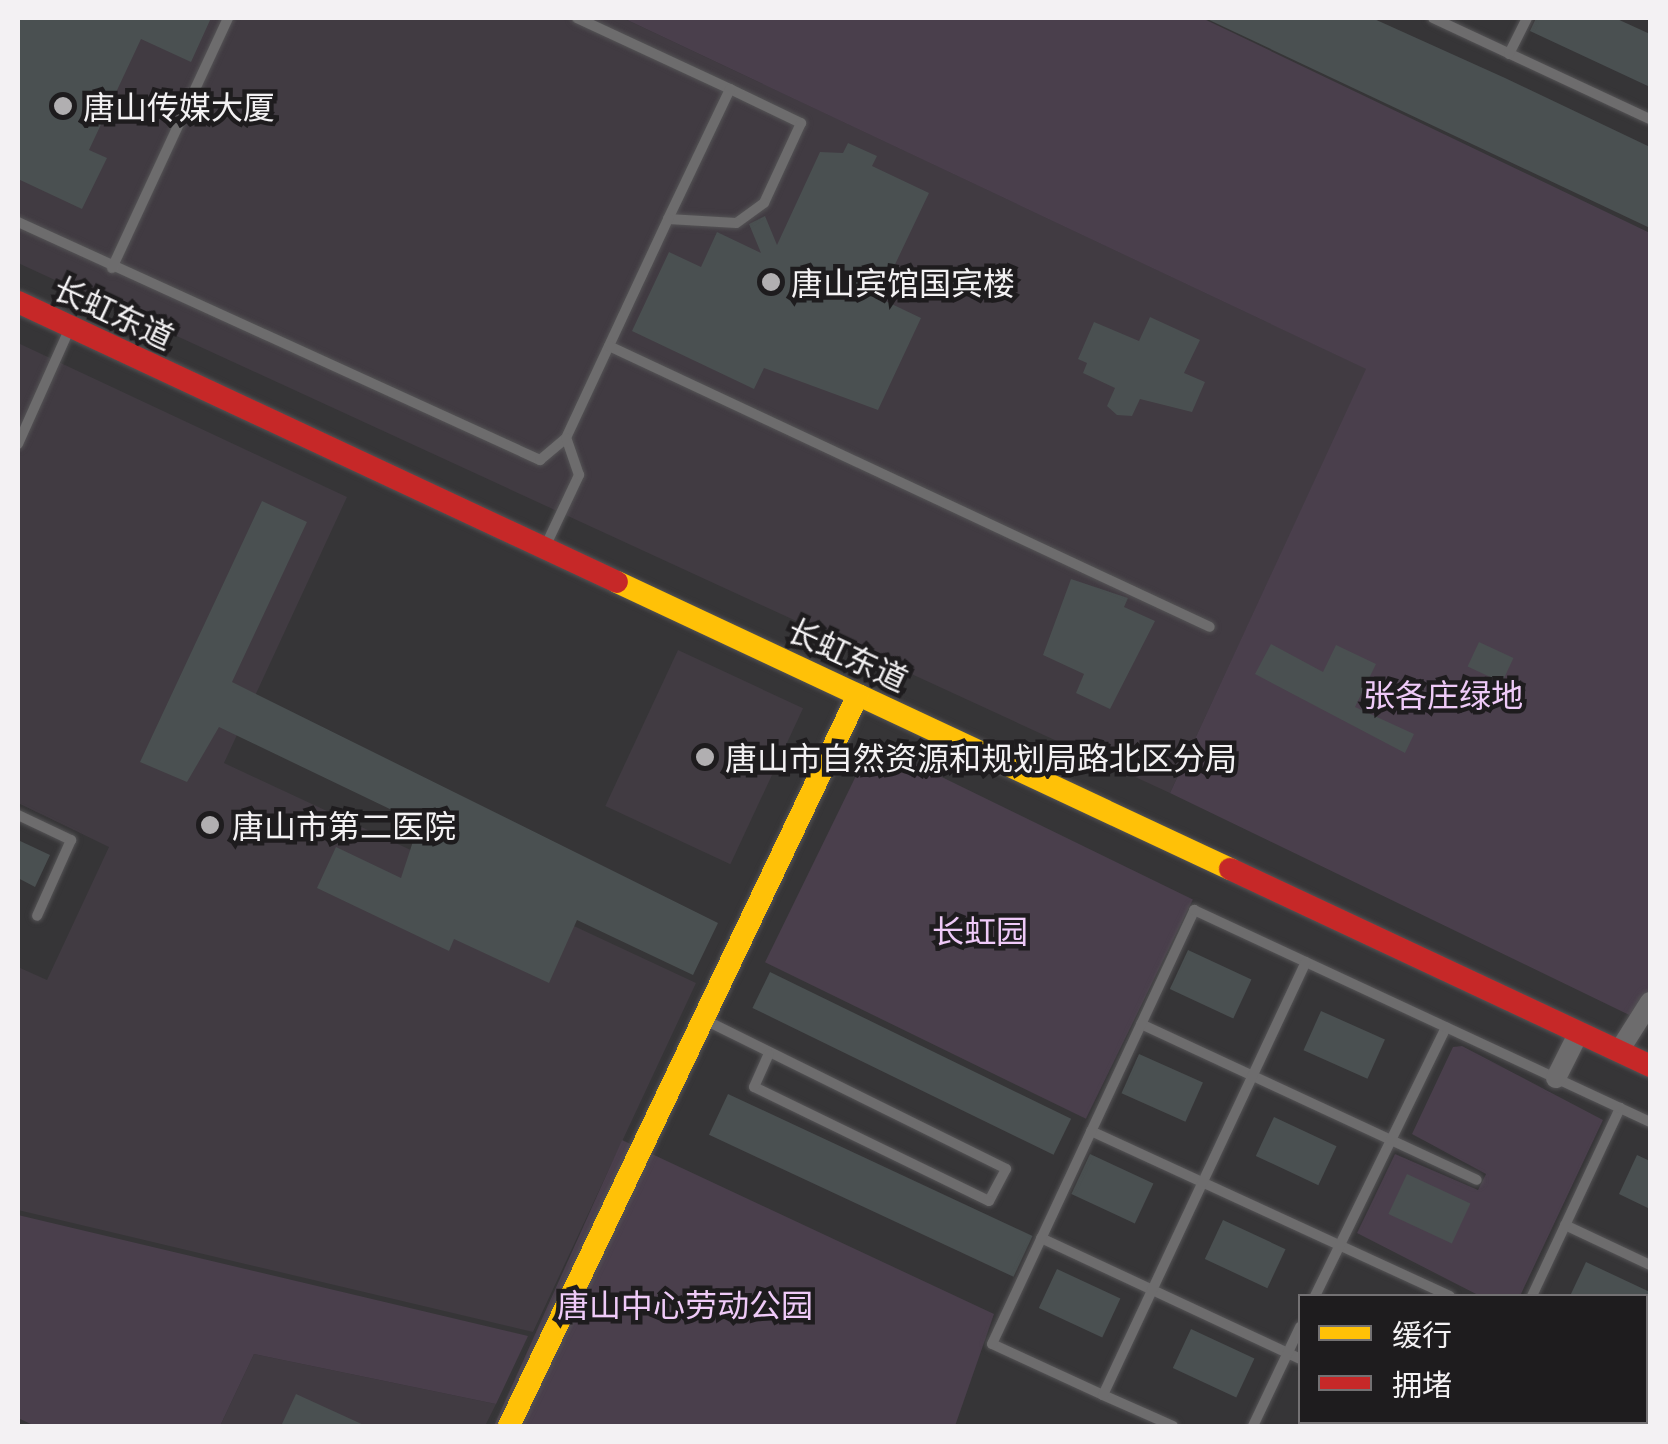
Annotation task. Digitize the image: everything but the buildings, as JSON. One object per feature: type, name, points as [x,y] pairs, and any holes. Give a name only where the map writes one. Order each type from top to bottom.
[{"type":"street","name":"长虹东道","points":[[18,302],[1650,1066]]},
{"type":"street","points":[[509,1426],[858,695]]},
{"type":"street","points":[[1619,1051],[1650,1002]]},
{"type":"street","points":[[1556,1078],[1579,1032]]},
{"type":"lane","points":[[112,268],[228,18]]},
{"type":"lane","points":[[577,18],[801,123],[764,203],[736,223],[668,219]]},
{"type":"lane","points":[[1433,18],[1650,119]]},
{"type":"lane","points":[[1510,54],[1527,18]]},
{"type":"lane","points":[[18,222],[522,458],[540,460],[566,438],[730,90]]},
{"type":"lane","points":[[18,444],[70,327]]},
{"type":"lane","points":[[609,346],[1210,627]]},
{"type":"lane","points":[[544,548],[579,475],[566,438]]},
{"type":"lane","points":[[18,815],[71,840],[36,916]]},
{"type":"lane","points":[[1173,1426],[992,1344],[1194,910],[1650,1122]]},
{"type":"lane","points":[[1103,1395],[1306,962]]},
{"type":"lane","points":[[704,1020],[1006,1169],[990,1201],[754,1087],[769,1054]]},
{"type":"lane","points":[[1141,1024],[1477,1180]]},
{"type":"lane","points":[[1316,1294],[1446,1027]]},
{"type":"lane","points":[[1533,1294],[1620,1108]]},
{"type":"lane","points":[[1091,1130],[1446,1294]]},
{"type":"lane","points":[[1565,1225],[1650,1266]]},
{"type":"lane","points":[[1041,1238],[1298,1358]]},
{"type":"lane","points":[[1253,1426],[1298,1331]]},
{"type":"shaded area","points":[[18,18],[623,18],[1367,369],[1170,793],[18,263]]},
{"type":"shaded area","name":"唐山市第二医院","points":[[18,343],[347,497],[224,763],[696,983],[533,1332],[18,1210],[18,967],[47,980],[109,847],[18,803]]},
{"type":"shaded area","name":"唐山市自然资源和规划局路北区分局","points":[[678,650],[803,708],[730,864],[605,806]]},
{"type":"shaded area","points":[[254,1354],[496,1404],[485,1426],[220,1426]]},
{"type":"green space","name":"张各庄绿地","points":[[623,18],[1202,18],[1650,233],[1650,1025],[1170,793],[1366,369]]},
{"type":"green space","name":"长虹园","points":[[872,743],[1193,899],[1086,1119],[765,962]]},
{"type":"green space","points":[[1462,1046],[1603,1120],[1521,1294],[1476,1294],[1357,1233],[1395,1154],[1478,1190],[1486,1174],[1412,1134],[1453,1047]]},
{"type":"green space","name":"唐山中心劳动公园","points":[[622,1140],[994,1314],[955,1426],[494,1426]]},
{"type":"green space","points":[[18,1215],[528,1336],[496,1404],[254,1354],[220,1426],[35,1426],[18,1418]]},
{"type":"traffic: slow","points":[[617,582],[1230,869]]},
{"type":"traffic: slow","points":[[509,1426],[858,695]]},
{"type":"traffic: jam","points":[[18,302],[617,582]]},
{"type":"traffic: jam","points":[[1230,869],[1650,1066]]},
{"type":"place","name":"唐山传媒大厦","points":[[63,106]]},
{"type":"place","name":"唐山宾馆国宾楼","points":[[771,282]]},
{"type":"place","name":"唐山市自然资源和规划局路北区分局","points":[[705,757]]},
{"type":"place","name":"唐山市第二医院","points":[[210,825]]}]
